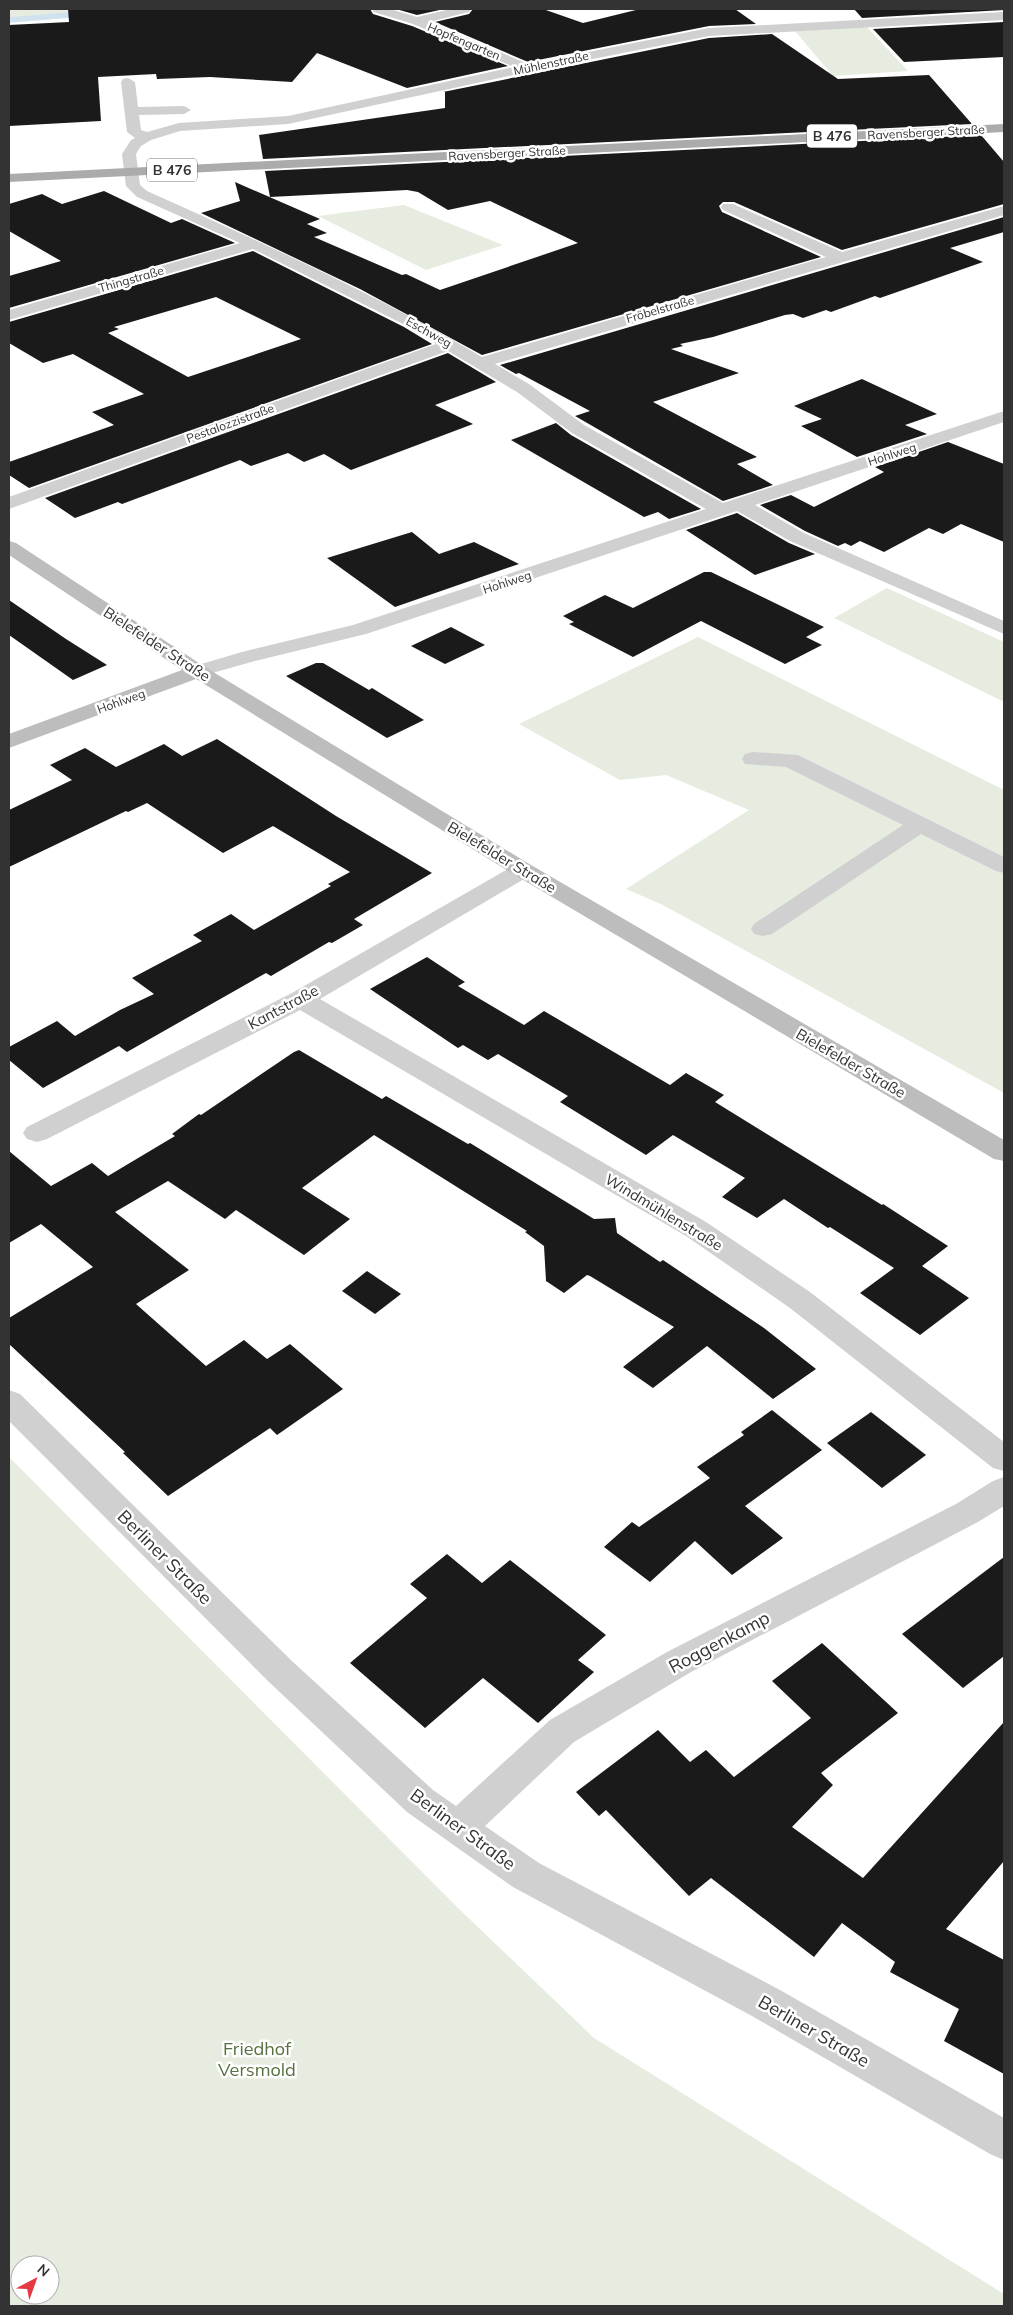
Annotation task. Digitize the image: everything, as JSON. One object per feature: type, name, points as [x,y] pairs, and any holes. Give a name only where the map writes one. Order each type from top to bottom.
[{"type":"main road","name":"Ravensberger Straße","points":[[9,178],[1004,128]]},
{"type":"main road","name":"Bielefelder Straße","points":[[9,547],[198,671],[523,870],[1004,1152]]},
{"type":"main road","name":"Hohlweg","points":[[9,741],[198,671]]},
{"type":"street","points":[[378,9],[417,21]]},
{"type":"street","name":"Hopfengarten","points":[[417,21],[464,9]]},
{"type":"street","name":"Mühlenstraße","points":[[146,137],[179,128],[288,120],[528,68],[709,32],[1004,16]]},
{"type":"street","name":"Hopfengarten","points":[[417,21],[528,68]]},
{"type":"street","points":[[128,82],[134,132],[146,137]]},
{"type":"street","points":[[132,111],[184,110]]},
{"type":"street","points":[[131,173],[129,154],[136,143],[146,137]]},
{"type":"street","name":"Eschweg","points":[[131,173],[133,186],[142,194],[254,244],[411,322],[523,388],[578,429],[730,507],[1004,628]]},
{"type":"street","points":[[728,207],[839,257]]},
{"type":"street","name":"Fröbelstraße","points":[[480,362],[1004,210]]},
{"type":"street","name":"Thingstraße","points":[[9,314],[254,244]]},
{"type":"street","name":"Pestalozzistraße","points":[[9,503],[451,344]]},
{"type":"street","name":"Hohlweg","points":[[198,671],[249,656],[359,630],[1004,416]]},
{"type":"street","points":[[978,426],[1004,435]]},
{"type":"street","points":[[753,759],[790,760],[1004,866]]},
{"type":"street","points":[[764,929],[918,825]]},
{"type":"street","name":"Kantstraße","points":[[36,1133],[301,999],[523,870]]},
{"type":"street","name":"Windmühlenstraße","points":[[301,999],[696,1229],[800,1300],[1004,1459]]},
{"type":"street","name":"Berliner Straße","points":[[9,1402],[281,1672],[420,1801],[526,1875],[766,2003],[1004,2140]]},
{"type":"street","name":"Roggenkamp","points":[[457,1828],[562,1731],[679,1662],[967,1513],[1004,1490]]},
{"type":"green space","points":[[9,9],[93,9],[83,14],[9,20]]},
{"type":"green space","points":[[867,27],[908,71],[833,76],[795,31]]},
{"type":"green space","points":[[404,205],[503,245],[426,270],[318,216]]},
{"type":"green space","points":[[887,588],[1004,642],[1004,702],[834,618]]},
{"type":"green space","points":[[698,637],[1004,790],[1004,1093],[663,905],[626,889],[749,810],[666,775],[620,780],[519,724]]},
{"type":"green space","name":"Friedhof Versmold","points":[[9,1457],[458,1908],[594,2038],[1004,2294],[1004,2306],[9,2306]]},
{"type":"building","points":[[68,9],[370,9],[373,14],[412,26],[508,66],[407,88],[317,53],[292,82],[210,77],[157,79],[156,74],[98,77],[101,121],[9,126],[9,25],[69,22]]},
{"type":"building","points":[[396,9],[444,9],[417,15]]},
{"type":"building","points":[[473,9],[543,9],[583,23],[640,9],[735,9],[756,24],[709,26],[528,62],[435,22],[469,14]]},
{"type":"building","points":[[854,9],[1004,9],[1004,10],[862,18]]},
{"type":"building","points":[[1004,22],[1004,57],[904,62],[873,29]]},
{"type":"building","points":[[772,34],[838,79],[929,75],[972,124],[263,159],[259,135],[445,108],[445,92],[443,92],[709,38]]},
{"type":"building","points":[[981,135],[1004,162],[1004,204],[842,250],[734,202],[723,202],[719,206],[722,212],[821,257],[482,355],[360,289],[201,213],[240,201],[235,182],[320,219],[307,224],[327,233],[314,237],[402,275],[406,274],[440,290],[578,243],[490,201],[448,210],[418,192],[407,190],[270,197],[265,171]]},
{"type":"building","points":[[104,191],[171,223],[182,219],[235,243],[9,308],[9,276],[61,261],[9,231],[9,204],[42,194],[62,204]]},
{"type":"building","points":[[1004,217],[1004,232],[950,248],[983,262],[880,298],[875,296],[831,312],[826,310],[803,318],[793,314],[785,315],[713,337],[680,344],[683,346],[671,349],[739,373],[653,402],[757,457],[737,464],[773,485],[723,501],[575,416],[590,411],[519,373],[516,374],[500,365]]},
{"type":"building","points":[[253,251],[404,327],[432,344],[29,488],[9,475],[9,462],[114,425],[92,412],[144,394],[73,354],[43,363],[9,343],[9,322]],"holes":[[[216,297],[301,339],[188,377],[108,333],[119,329],[114,327]]]},
{"type":"building","points":[[448,353],[496,382],[435,405],[473,424],[351,470],[324,454],[304,462],[288,453],[251,466],[240,460],[122,504],[118,502],[75,518],[45,498]]},
{"type":"building","points":[[862,379],[937,414],[905,425],[927,434],[857,457],[801,426],[822,419],[794,406]]},
{"type":"building","points":[[556,423],[571,435],[701,509],[669,519],[658,512],[644,517],[511,440]]},
{"type":"building","points":[[948,442],[1004,464],[1004,542],[961,524],[943,534],[929,528],[884,552],[860,541],[851,546],[845,543],[838,546],[805,531],[760,505],[791,495],[814,507],[884,472],[875,467]]},
{"type":"building","points":[[737,513],[789,543],[815,554],[755,575],[686,530]]},
{"type":"building","points":[[412,532],[439,554],[474,542],[519,564],[395,607],[327,558]]},
{"type":"building","points":[[704,572],[711,572],[824,627],[806,637],[822,645],[785,664],[701,621],[633,657],[569,624],[574,622],[563,616],[605,595],[633,608]]},
{"type":"building","points":[[9,600],[107,665],[73,680],[9,635]]},
{"type":"building","points":[[451,627],[485,645],[445,664],[411,646]]},
{"type":"building","points":[[316,663],[323,663],[369,690],[372,688],[424,720],[387,738],[286,676]]},
{"type":"building","points":[[217,739],[336,816],[432,873],[354,919],[363,925],[332,943],[329,942],[271,976],[266,973],[127,1052],[119,1046],[43,1088],[9,1060],[9,1047],[57,1021],[75,1036],[120,1010],[154,994],[132,978],[202,941],[193,935],[231,914],[254,930],[331,886],[328,884],[350,872],[273,826],[223,853],[147,803],[128,812],[126,811],[9,867],[9,810],[72,780],[50,765],[85,748],[116,767],[164,744],[182,756]]},
{"type":"building","points":[[427,957],[465,982],[458,986],[524,1025],[544,1011],[670,1085],[686,1073],[724,1095],[715,1102],[883,1204],[948,1246],[922,1266],[969,1298],[920,1335],[860,1293],[894,1268],[830,1227],[828,1228],[784,1199],[757,1218],[722,1197],[745,1178],[673,1135],[646,1155],[560,1102],[568,1096],[498,1054],[488,1060],[463,1045],[458,1048],[370,989]]},
{"type":"building","points":[[299,1050],[382,1099],[386,1096],[468,1144],[470,1143],[594,1219],[615,1218],[617,1233],[660,1262],[663,1260],[764,1328],[816,1369],[773,1399],[707,1346],[653,1388],[623,1367],[674,1327],[587,1275],[564,1293],[546,1281],[544,1246],[525,1232],[527,1231],[374,1135],[302,1188],[350,1219],[304,1255],[236,1210],[225,1219],[168,1181],[115,1212],[189,1270],[136,1304],[206,1366],[244,1340],[267,1359],[290,1344],[343,1389],[277,1435],[270,1428],[168,1496],[123,1453],[125,1452],[9,1344],[9,1318],[93,1267],[41,1224],[9,1243],[9,1151],[51,1186],[92,1163],[108,1176],[175,1136],[172,1134],[199,1114],[201,1115]]},
{"type":"building","points":[[367,1271],[401,1294],[375,1314],[342,1291]]},
{"type":"building","points":[[772,1410],[822,1450],[745,1506],[783,1538],[732,1575],[695,1541],[650,1582],[604,1547],[632,1522],[639,1527],[710,1478],[697,1467],[744,1435],[741,1432]]},
{"type":"building","points":[[871,1412],[926,1455],[882,1488],[827,1443]]},
{"type":"building","points":[[447,1554],[482,1583],[510,1560],[606,1635],[578,1660],[594,1672],[538,1723],[483,1678],[425,1728],[350,1663],[427,1598],[410,1584]]},
{"type":"building","points":[[1004,1557],[1004,1656],[963,1688],[902,1634]]},
{"type":"building","points":[[822,1643],[898,1713],[821,1773],[833,1785],[792,1827],[863,1878],[1004,1722],[1004,1861],[946,1929],[1004,1960],[1004,2074],[944,2041],[959,2009],[890,1972],[895,1962],[842,1923],[814,1957],[711,1878],[689,1896],[606,1810],[599,1816],[576,1792],[658,1730],[690,1762],[706,1750],[734,1777],[811,1718],[772,1681]]},
{"type":"waterway","points":[[9,20],[83,14],[93,9]]}]
